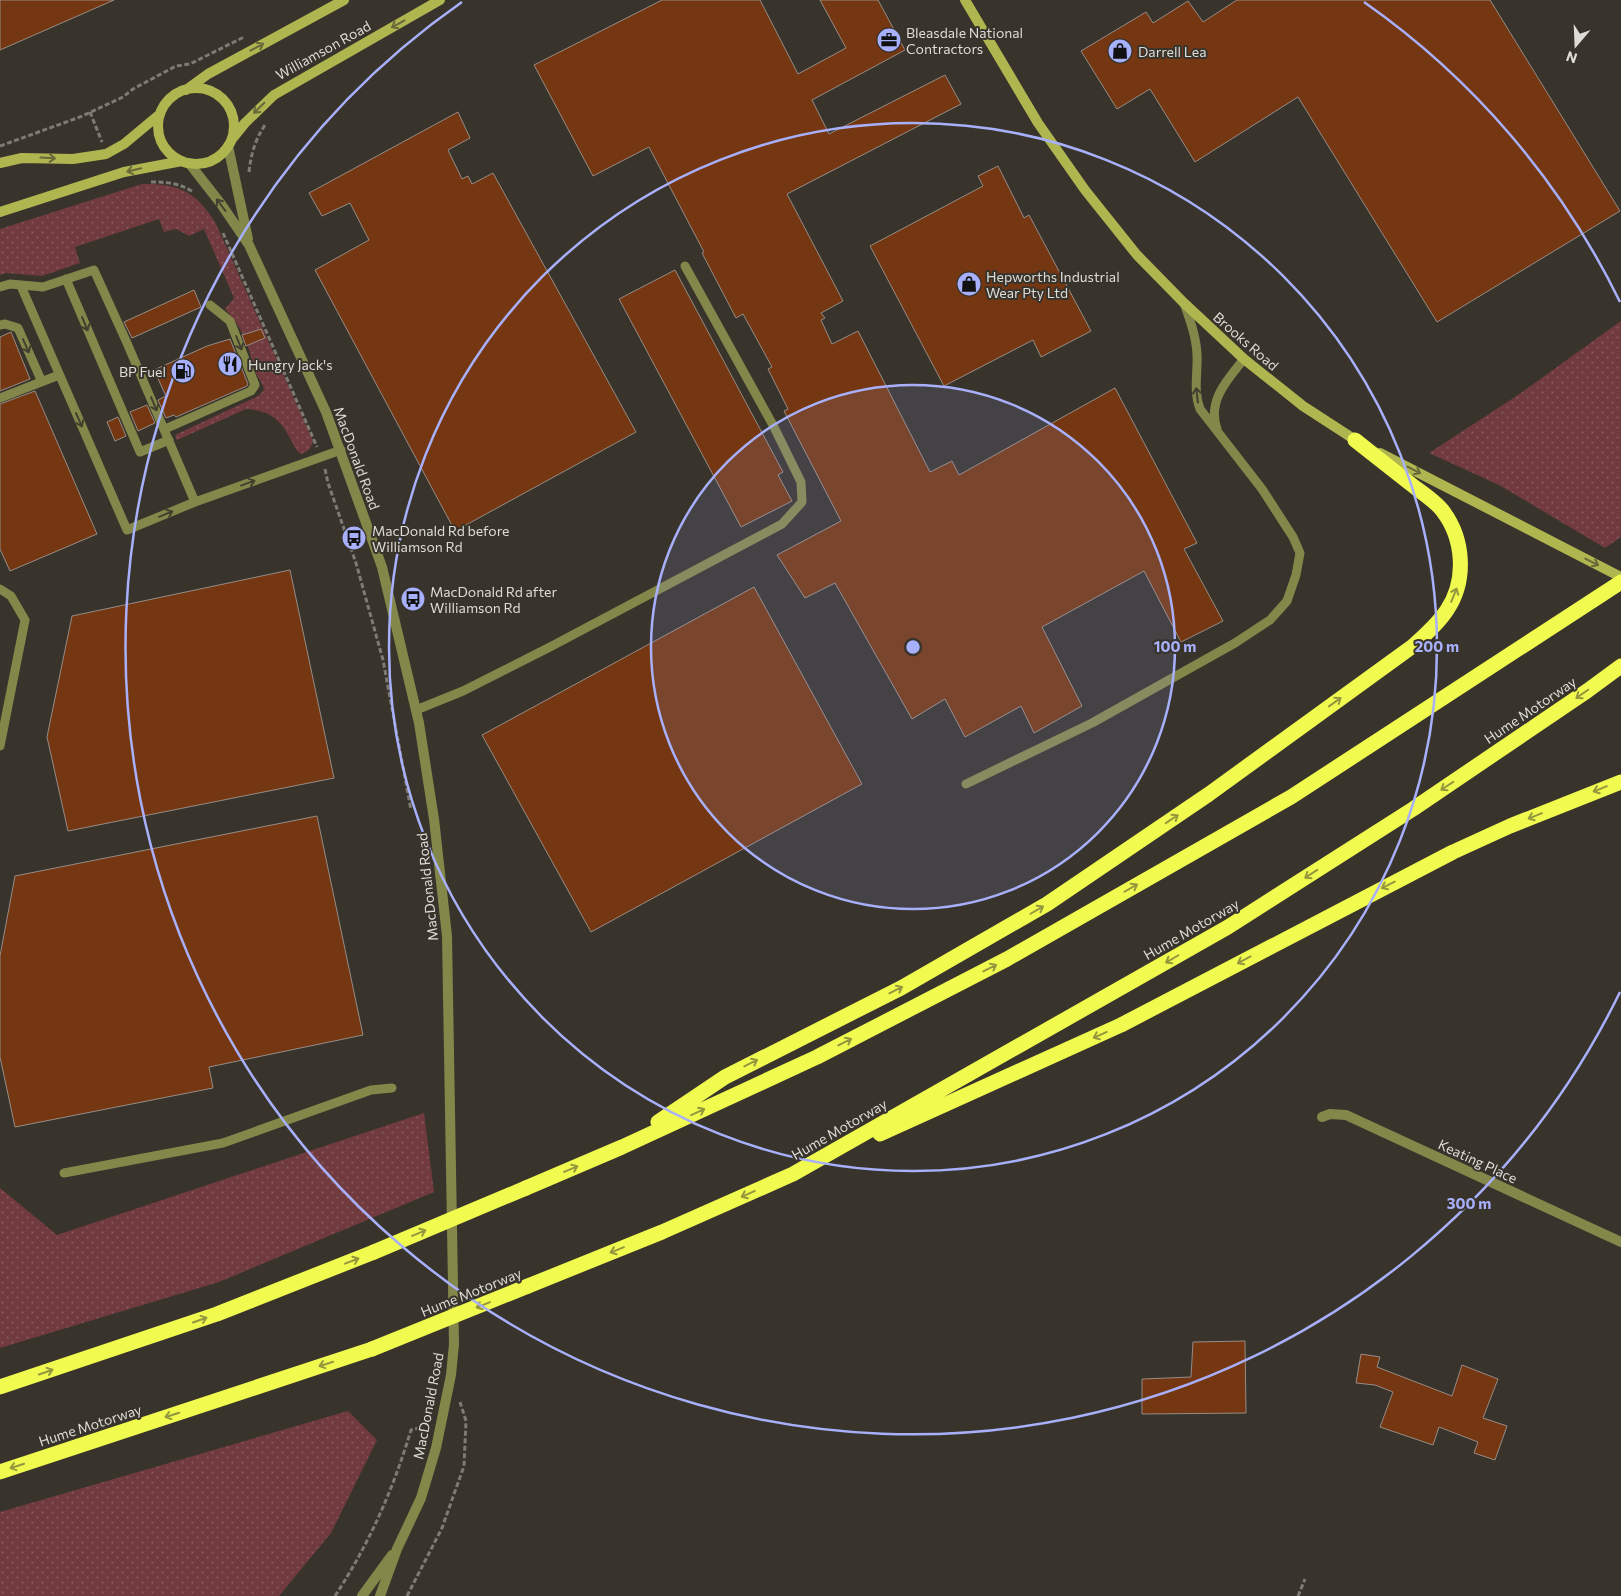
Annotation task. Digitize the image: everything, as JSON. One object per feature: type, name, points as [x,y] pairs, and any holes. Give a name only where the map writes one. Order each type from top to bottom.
[{"type":"highway","points":[[622,1147],[725,1076],[901,988],[1047,904],[1209,794],[1413,646],[1424,636],[1448,609],[1457,589],[1461,563],[1459,542],[1451,524],[1434,502],[1355,440]]},
{"type":"highway","points":[[0,1387],[217,1314],[374,1252],[622,1147],[817,1057],[1033,944],[1291,798],[1621,582]]},
{"type":"highway","name":"Hume Motorway","points":[[0,1472],[372,1349],[662,1232],[793,1174],[1228,927],[1413,809],[1621,666]]},
{"type":"highway","points":[[793,1174],[1121,1026],[1453,852],[1510,826],[1621,782]]},
{"type":"main road","points":[[0,163],[22,158],[73,159],[106,154],[130,140],[160,114],[170,99],[208,74],[344,0]]},
{"type":"main road","name":"Williamson Road","points":[[230,143],[245,123],[274,94],[440,0]]},
{"type":"main road","name":"Brooks Road","points":[[965,0],[1038,124],[1132,249],[1184,303],[1244,359],[1303,406],[1355,440],[1621,577]]},
{"type":"main road","points":[[0,212],[124,172],[185,162],[197,164],[212,161],[230,143],[233,121],[230,110],[223,100],[214,93],[203,89],[185,90]]},
{"type":"main road","points":[[160,114],[158,127],[161,141],[169,153],[185,162]]},
{"type":"street","name":"MacDonald Road","points":[[230,143],[249,245]]},
{"type":"street","name":"MacDonald Road","points":[[185,162],[221,204],[249,245],[326,412],[341,450],[382,567],[416,710],[434,819],[446,936],[454,1344],[451,1375],[436,1448],[421,1498],[398,1549],[380,1596]]},
{"type":"street","name":"Keating Place","points":[[1322,1117],[1330,1114],[1346,1115],[1621,1242]]},
{"type":"street","name":"MacDonald Road","points":[[362,1596],[398,1549]]},
{"type":"lane","points":[[416,710],[463,691],[550,647],[769,531],[786,520],[802,502],[801,482],[774,427],[685,266]]},
{"type":"lane","points":[[0,287],[10,284],[44,287],[94,270],[195,502]]},
{"type":"lane","points":[[66,279],[140,452],[169,440]]},
{"type":"lane","points":[[21,286],[127,530],[195,502],[341,450]]},
{"type":"lane","points":[[966,784],[1092,724],[1234,643],[1270,620],[1288,600],[1296,576],[1300,553],[1293,537],[1262,489],[1204,415],[1198,403],[1196,396],[1196,342],[1184,303]]},
{"type":"lane","points":[[164,429],[251,391],[255,385],[230,321],[210,305]]},
{"type":"lane","points":[[0,325],[5,324],[18,328],[42,382]]},
{"type":"lane","points":[[1221,436],[1214,418],[1214,405],[1225,383],[1244,359]]},
{"type":"lane","points":[[0,398],[59,375]]},
{"type":"lane","points":[[0,589],[11,596],[25,620],[0,746]]},
{"type":"lane","points":[[64,1173],[224,1143],[371,1090],[392,1088]]},
{"type":"path","points":[[0,146],[90,112],[123,97],[133,88],[176,66],[190,64],[251,33]]},
{"type":"path","points":[[90,112],[106,154]]},
{"type":"path","points":[[248,175],[250,156],[256,137],[269,118]]},
{"type":"path","points":[[146,182],[178,184],[196,195]]},
{"type":"path","points":[[222,232],[322,456],[328,483],[356,563],[383,660],[410,810]]},
{"type":"path","points":[[408,1596],[442,1528],[464,1466],[466,1422],[451,1375]]},
{"type":"path","points":[[335,1596],[364,1549],[381,1514],[411,1430],[419,1428],[446,1400]]},
{"type":"path","points":[[1298,1596],[1305,1579]]},
{"type":"shaded area","points":[[142,184],[166,185],[186,192],[202,204],[216,224],[313,441],[306,452],[301,454],[298,452],[284,428],[275,418],[263,412],[246,409],[177,440],[175,435],[258,396],[264,390],[255,372],[243,335],[225,309],[234,298],[204,229],[189,236],[176,229],[164,232],[159,219],[75,247],[80,263],[42,276],[6,273],[0,275],[0,229]]},
{"type":"shaded area","points":[[1621,321],[1621,537],[1605,548],[1499,485],[1429,453],[1518,395]]},
{"type":"shaded area","points":[[424,1113],[434,1192],[219,1282],[0,1348],[0,1188],[57,1235]]},
{"type":"shaded area","points":[[348,1411],[377,1440],[331,1533],[279,1596],[0,1596],[0,1512]]},
{"type":"building","points":[[0,0],[114,0],[0,50]]},
{"type":"building","points":[[662,0],[760,0],[798,74],[846,48],[820,0],[878,0],[905,50],[812,100],[829,134],[945,75],[961,104],[787,194],[843,301],[821,313],[825,318],[821,320],[832,344],[858,331],[930,472],[952,461],[959,475],[1115,388],[1197,543],[1184,549],[1223,621],[1181,642],[1144,571],[1042,627],[1082,706],[1034,733],[1021,706],[965,737],[945,699],[912,719],[835,583],[805,598],[777,555],[841,521],[784,411],[788,409],[768,369],[772,367],[743,314],[736,318],[649,147],[593,176],[534,65]]},
{"type":"building","points":[[1237,0],[1490,0],[1620,211],[1437,322],[1298,97],[1195,162],[1150,89],[1117,109],[1081,51],[1146,12],[1153,23],[1188,1],[1203,22]]},
{"type":"building","points":[[458,112],[470,138],[448,150],[462,179],[468,176],[472,184],[493,173],[636,432],[455,531],[315,270],[369,240],[350,203],[322,216],[309,193]]},
{"type":"building","points":[[998,166],[1024,218],[1029,215],[1091,331],[1041,357],[1033,340],[944,386],[870,246],[983,186],[978,176]]},
{"type":"building","points":[[675,270],[783,472],[778,475],[792,501],[741,527],[619,299]]},
{"type":"building","points":[[194,290],[201,307],[132,338],[124,322]]},
{"type":"building","points":[[261,329],[265,338],[246,346],[242,335]]},
{"type":"building","points":[[11,332],[30,379],[0,391],[0,337]]},
{"type":"building","points":[[230,339],[248,384],[247,386],[176,417],[174,415],[166,418],[158,400],[166,396],[154,370],[207,346]]},
{"type":"building","points":[[35,391],[97,534],[10,571],[0,549],[0,404]]},
{"type":"building","points":[[147,405],[155,423],[138,431],[130,412]]},
{"type":"building","points":[[118,417],[126,436],[115,441],[107,422]]},
{"type":"building","points":[[290,570],[334,778],[68,831],[47,737],[72,616]]},
{"type":"building","points":[[754,587],[862,784],[591,932],[482,735]]},
{"type":"building","points":[[317,816],[363,1035],[209,1067],[213,1088],[15,1127],[0,1057],[0,956],[15,876]]},
{"type":"building","points":[[1245,1341],[1246,1413],[1142,1414],[1142,1379],[1191,1377],[1193,1342]]},
{"type":"building","points":[[1361,1354],[1380,1357],[1377,1367],[1452,1396],[1462,1365],[1498,1379],[1483,1418],[1507,1426],[1495,1460],[1474,1453],[1478,1442],[1439,1427],[1433,1445],[1380,1427],[1393,1392],[1375,1385],[1356,1383]]},
{"type":"place","name":"Bleasdale National Contractors","points":[[889,40]]},
{"type":"place","name":"Darrell Lea","points":[[1120,51]]},
{"type":"place","name":"Hepworths Industrial Wear Pty Ltd","points":[[969,284]]},
{"type":"place","name":"Hungry Jack's","points":[[230,364]]},
{"type":"place","name":"BP Fuel","points":[[183,371]]},
{"type":"place","name":"MacDonald Rd before Williamson Rd","points":[[354,538]]},
{"type":"place","name":"MacDonald Rd after Williamson Rd","points":[[413,599]]}]
